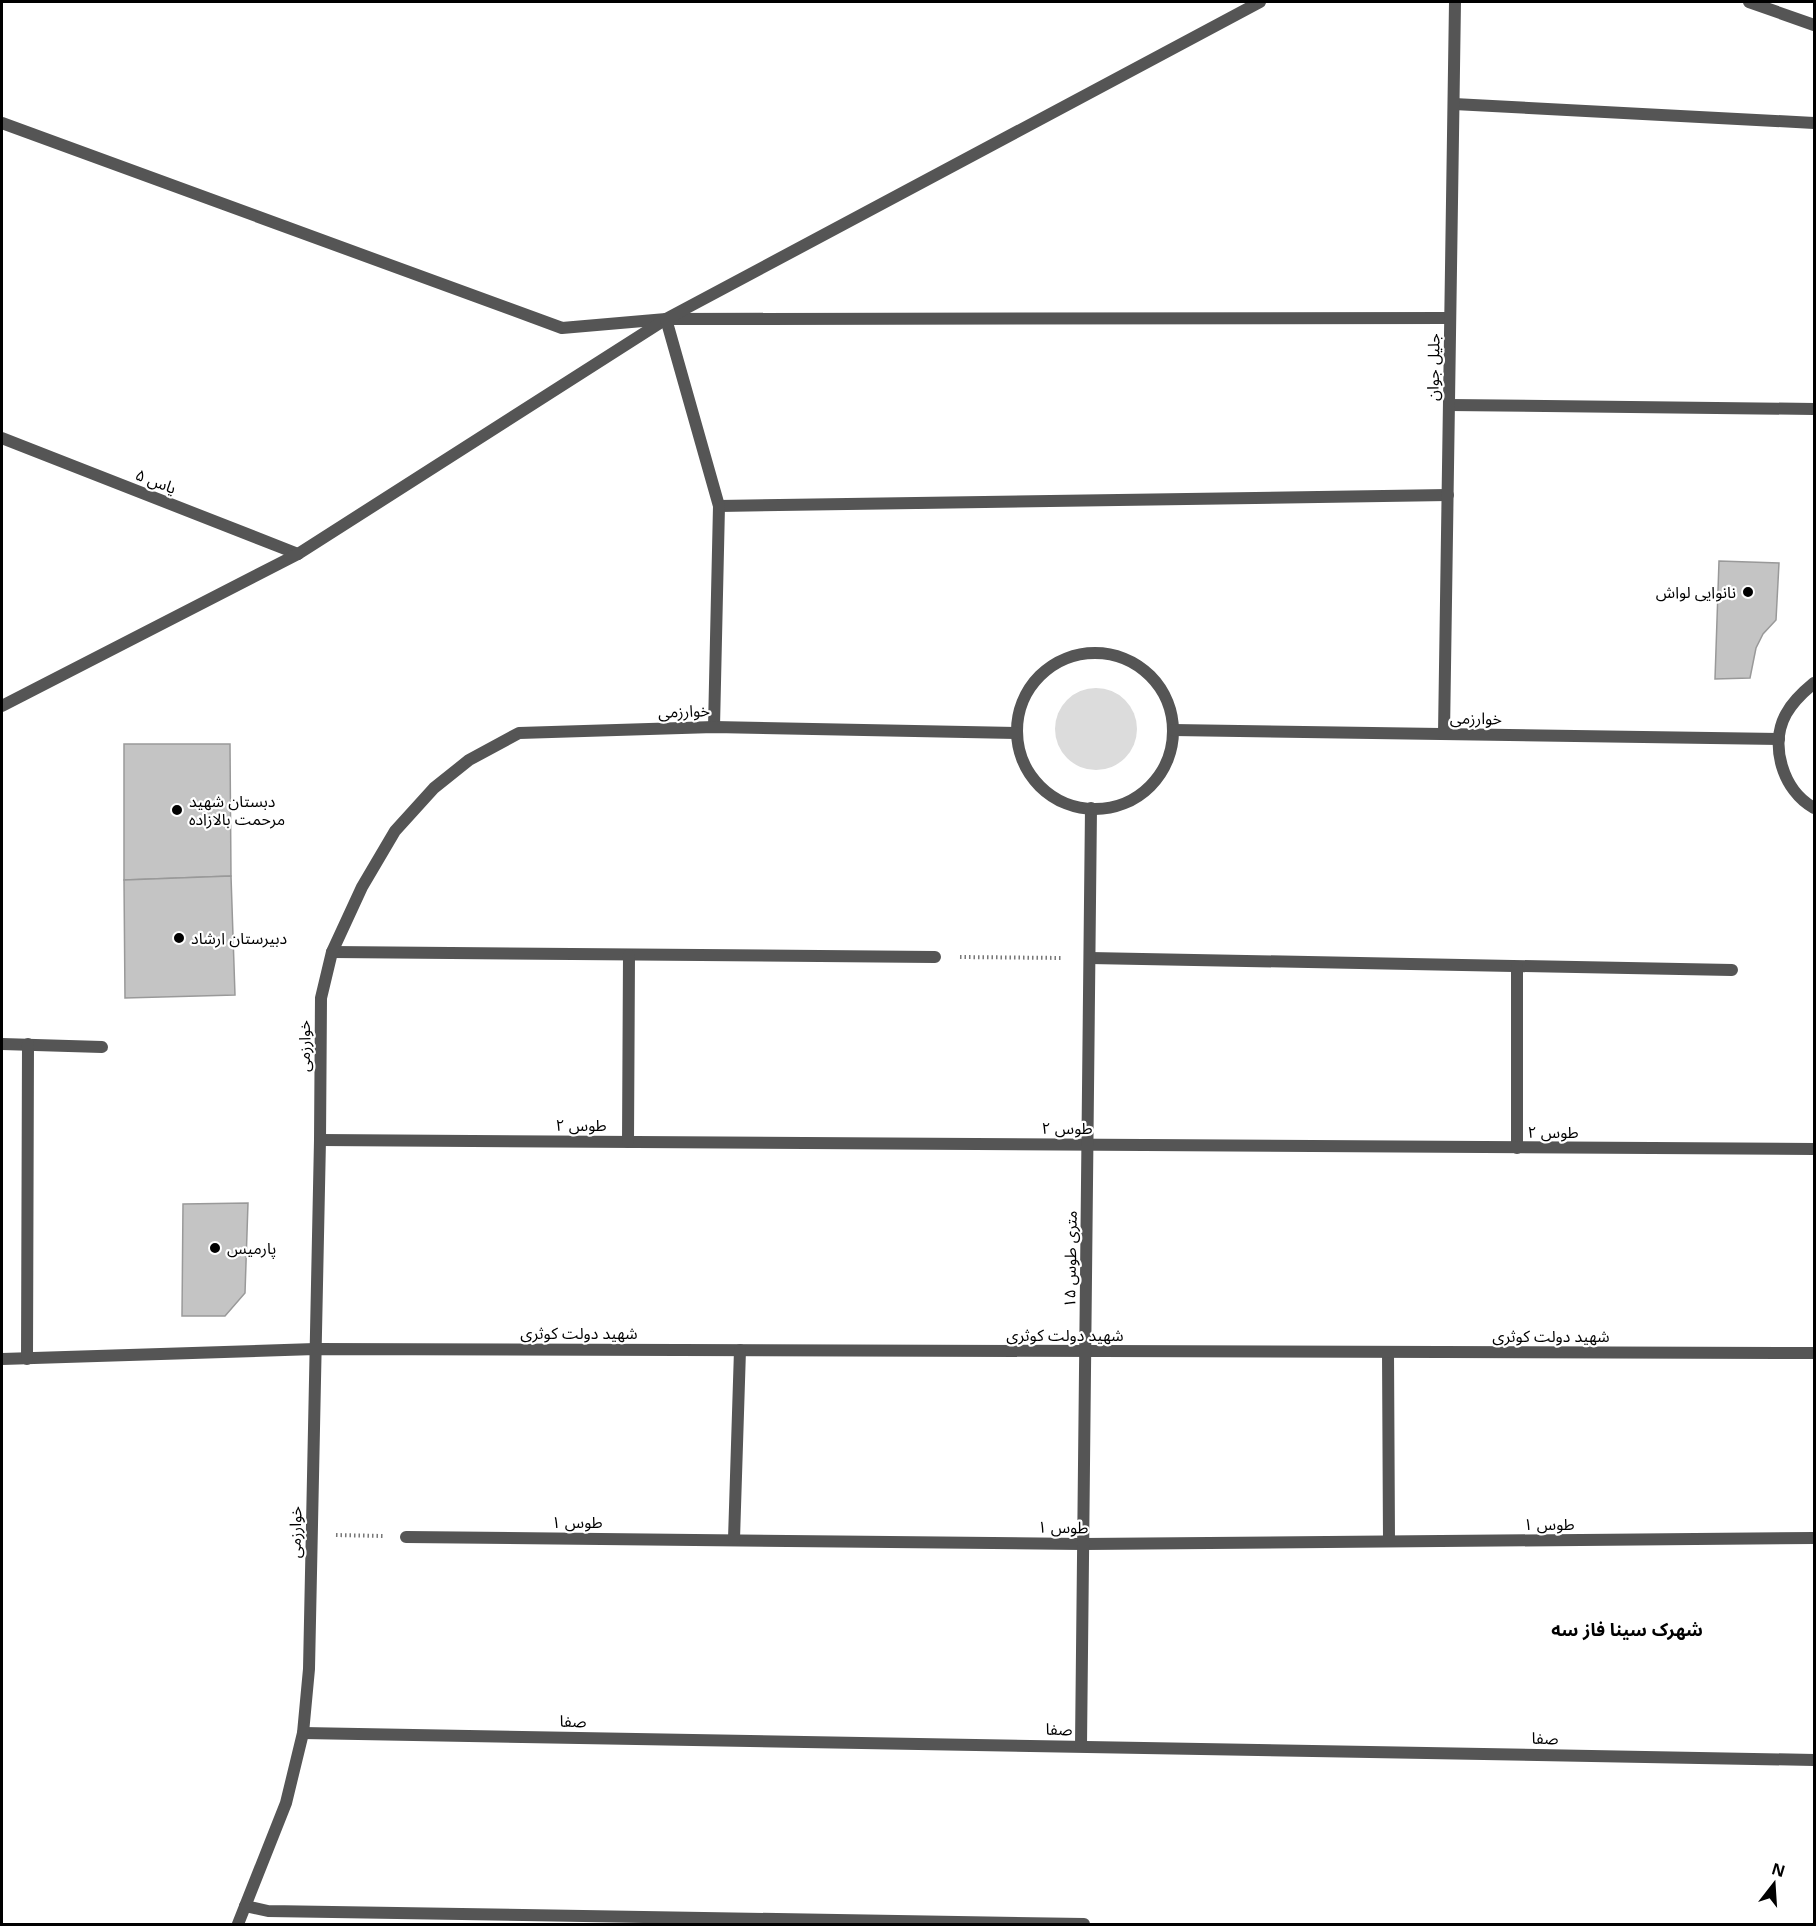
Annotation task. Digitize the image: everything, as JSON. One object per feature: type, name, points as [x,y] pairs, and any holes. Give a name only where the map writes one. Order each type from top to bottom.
[{"type":"street","points":[[2,706],[298,554],[666,319],[1260,2]]},
{"type":"street","name":"جلیل جوان","points":[[1444,734],[1455,2]]},
{"type":"street","points":[[1749,2],[1815,25]]},
{"type":"street","points":[[1454,104],[1815,123]]},
{"type":"street","points":[[2,123],[562,328],[666,319],[1450,318]]},
{"type":"street","points":[[666,319],[718,506],[714,727]]},
{"type":"street","points":[[1449,405],[1815,409]]},
{"type":"street","name":"یاس ۵","points":[[2,438],[298,554]]},
{"type":"street","points":[[718,506],[1448,495]]},
{"type":"street","points":[[1101,652],[1126,658],[1148,672],[1164,693],[1173,717],[1173,730],[1174,743],[1166,767],[1150,788],[1129,802],[1104,809],[1078,808],[1054,798],[1034,781],[1021,758],[1016,733],[1020,707],[1032,683],[1044,671],[1051,665],[1075,654],[1101,652]]},
{"type":"street","points":[[1815,683],[1800,694],[1785,715],[1779,739],[1781,764],[1791,786],[1807,804],[1815,808]]},
{"type":"street","name":"خوارزمی","points":[[238,1924],[286,1803],[303,1733],[309,1669],[321,998],[332,952],[362,887],[395,831],[434,788],[469,760],[519,733],[714,727],[1016,733]]},
{"type":"street","name":"خوارزمی","points":[[1173,730],[1779,739]]},
{"type":"street","name":"۱۵ متری طوس","points":[[1081,1746],[1091,808]]},
{"type":"street","points":[[332,952],[935,957]]},
{"type":"street","points":[[628,1142],[629,955]]},
{"type":"street","points":[[1090,958],[1732,970]]},
{"type":"street","points":[[1517,967],[1517,1148]]},
{"type":"street","points":[[2,1044],[102,1047]]},
{"type":"street","points":[[27,1359],[28,1044]]},
{"type":"street","name":"طوس ۲","points":[[320,1140],[1815,1149]]},
{"type":"street","name":"شهید دولت کوثری","points":[[2,1359],[315,1349],[1815,1353]]},
{"type":"street","points":[[734,1539],[740,1350]]},
{"type":"street","points":[[1388,1352],[1389,1541]]},
{"type":"street","name":"طوس ۱","points":[[406,1537],[1083,1544],[1815,1538]]},
{"type":"street","name":"صفا","points":[[303,1733],[1815,1760]]},
{"type":"street","points":[[245,1906],[268,1911],[1084,1924]]},
{"type":"path","points":[[935,957],[1090,958]]},
{"type":"path","points":[[312,1534],[406,1537]]},
{"type":"shaded area","points":[[1088,688],[1104,688],[1119,695],[1130,706],[1137,721],[1134,745],[1125,758],[1104,770],[1088,770],[1073,763],[1062,752],[1055,737],[1055,721],[1062,706],[1073,695]]},
{"type":"building","name":"نانوایی لواش","points":[[1719,561],[1779,563],[1776,620],[1763,634],[1756,648],[1750,678],[1715,679]]},
{"type":"building","name":"دبستان شهید مرحمت بالازاده","points":[[124,744],[230,744],[231,876],[124,880]]},
{"type":"building","name":"دبیرستان ارشاد","points":[[231,876],[235,995],[125,998],[124,880]]},
{"type":"building","name":"پارمیس","points":[[248,1203],[245,1293],[225,1316],[182,1316],[183,1204]]},
{"type":"place","name":"نانوایی لواش","points":[[1748,592]]},
{"type":"place","name":"دبستان شهید مرحمت بالازاده","points":[[177,810]]},
{"type":"place","name":"دبیرستان ارشاد","points":[[179,938]]},
{"type":"place","name":"پارمیس","points":[[215,1248]]},
{"type":"district","name":"شهرک سینا فاز سه","points":[[1627,1629]]}]
